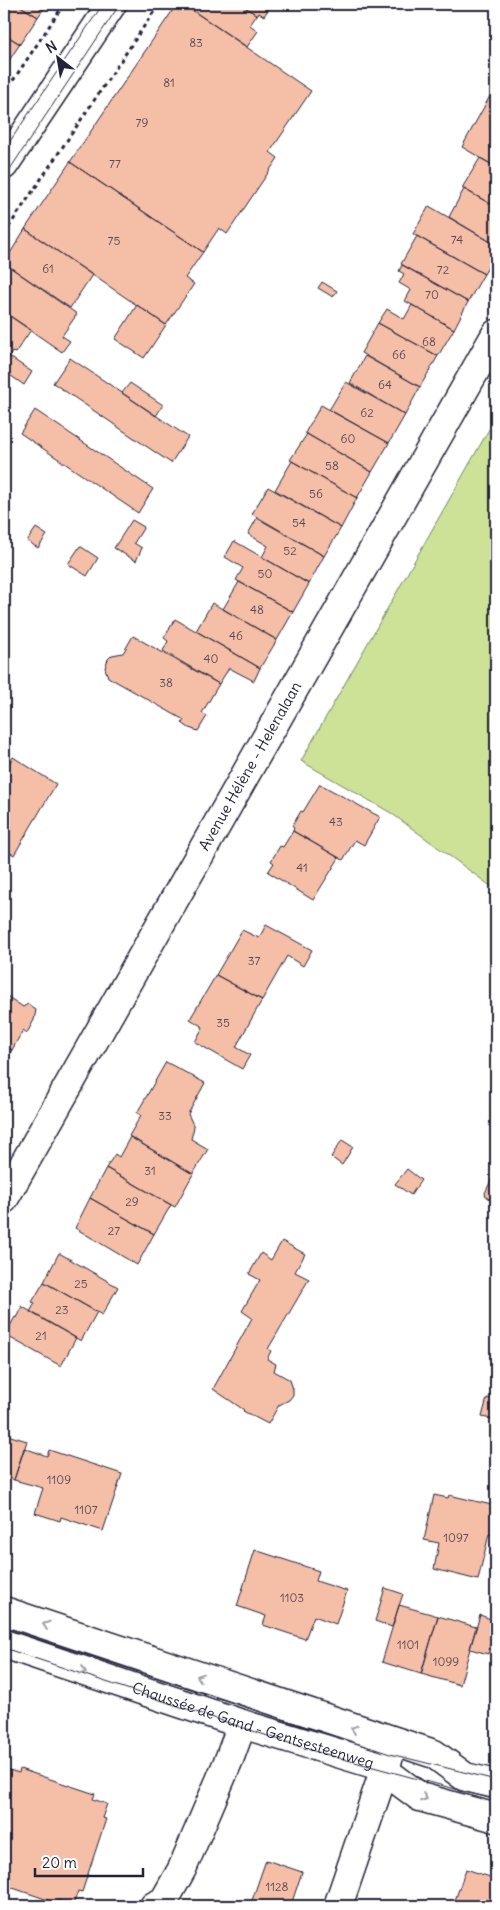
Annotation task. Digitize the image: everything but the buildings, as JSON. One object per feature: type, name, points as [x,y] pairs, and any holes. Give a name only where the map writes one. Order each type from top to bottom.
[{"type":"main road","points":[[4,165],[112,4]]},
{"type":"main road","name":"Avenue Hélène - Helenalaan","points":[[4,1199],[496,334]]},
{"type":"main road","name":"Chaussée de Gand - Gentsesteenweg","points":[[4,1611],[434,1754],[465,1777],[496,1784]]},
{"type":"main road","name":"Chaussée de Gand - Gentsesteenweg","points":[[4,1644],[242,1724],[377,1765],[420,1797],[496,1818]]},
{"type":"main road","points":[[154,1906],[164,1901],[182,1870],[228,1764],[242,1724]]},
{"type":"main road","points":[[338,1906],[394,1742]]},
{"type":"path","points":[[4,94],[64,4]]},
{"type":"path","points":[[4,234],[159,4]]},
{"type":"green space","points":[[496,417],[496,890],[391,813],[301,761]]},
{"type":"tram line","points":[[4,150],[103,4]]},
{"type":"tram line","points":[[4,178],[120,4]]},
{"type":"tram line","points":[[4,1628],[390,1754],[496,1780]]},
{"type":"tram line","points":[[4,1648],[310,1750],[496,1800]]}]
